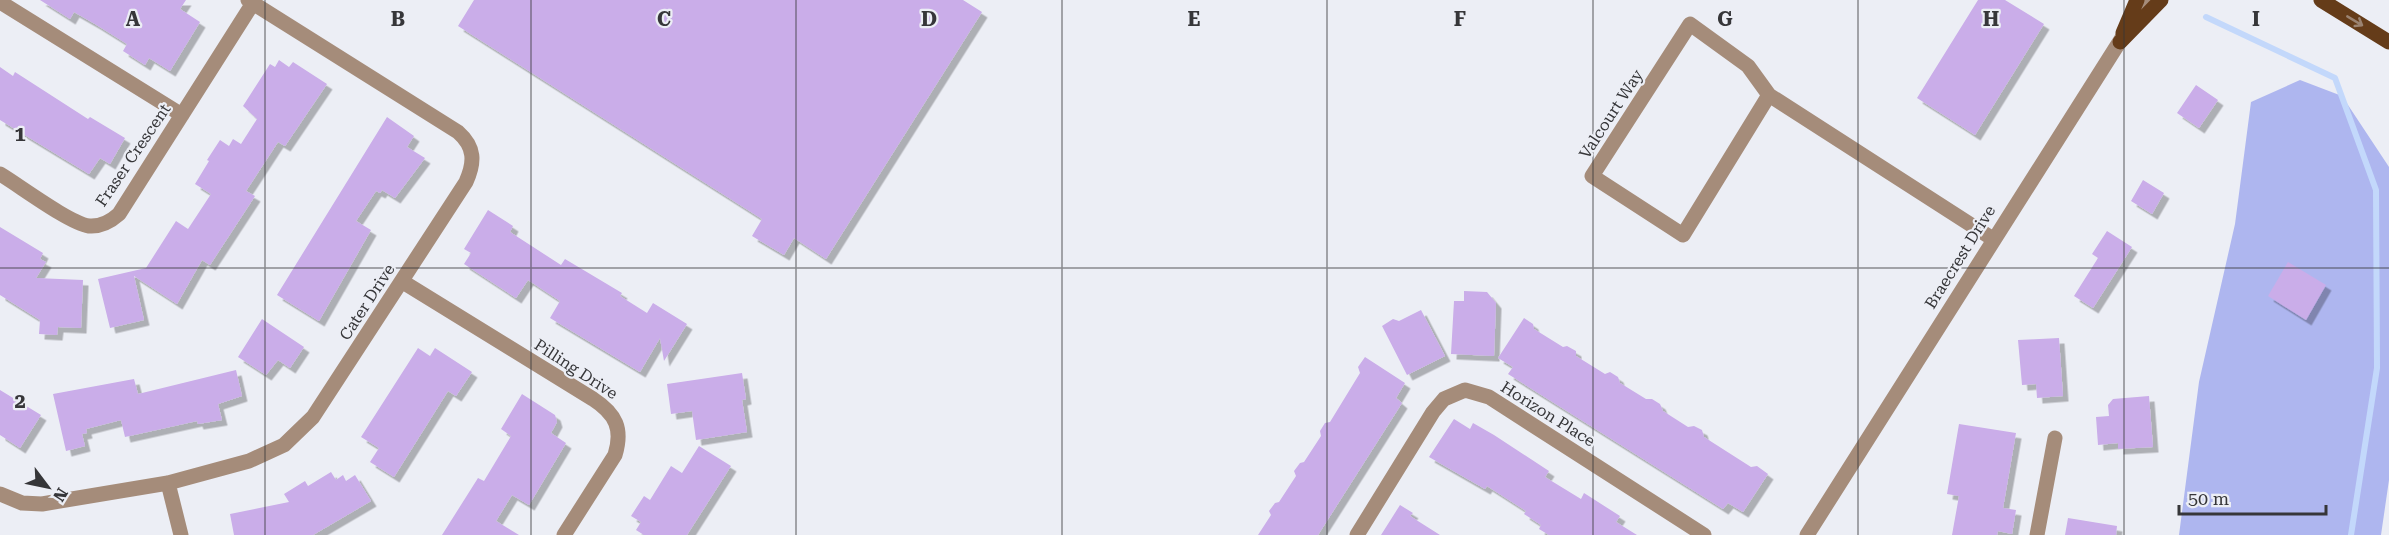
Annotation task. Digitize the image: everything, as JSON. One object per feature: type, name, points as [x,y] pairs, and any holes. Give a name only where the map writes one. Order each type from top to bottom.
[{"type":"main road","points":[[2120,42],[2137,0]]},
{"type":"main road","points":[[2120,42],[2161,0]]},
{"type":"main road","points":[[2321,0],[2389,42]]},
{"type":"street","name":"Braecrest Drive","points":[[1807,535],[2146,0]]},
{"type":"street","points":[[0,2],[182,115]]},
{"type":"street","name":"Fraser Crescent","points":[[0,174],[79,223],[99,226],[119,214],[250,2]]},
{"type":"street","name":"Cater Drive","points":[[0,494],[22,503],[42,504],[168,483],[249,461],[284,445],[313,417],[466,182],[472,169],[471,146],[450,127],[250,2]]},
{"type":"street","name":"Valcourt Way","points":[[1769,95],[1683,235],[1593,176],[1690,24],[1748,66],[1769,95],[1993,239]]},
{"type":"street","name":"Pilling Drive","points":[[403,282],[593,399],[614,416],[619,429],[619,442],[615,456],[564,535]]},
{"type":"street","name":"Horizon Place","points":[[1357,535],[1433,412],[1444,399],[1465,390],[1489,397],[1704,535]]},
{"type":"street","points":[[2037,535],[2055,438]]},
{"type":"street","points":[[168,483],[180,535]]},
{"type":"shaded area","points":[[2300,80],[2342,96],[2389,167],[2389,480],[2381,535],[2179,535],[2199,382],[2235,224],[2251,102]]},
{"type":"building","points":[[40,0],[186,0],[180,9],[200,22],[170,71],[149,58],[145,65],[123,51],[127,44],[95,24],[74,12],[70,19]]},
{"type":"building","points":[[474,0],[963,0],[982,12],[826,259],[794,238],[784,255],[752,236],[762,219],[458,26]]},
{"type":"building","points":[[1978,0],[2005,0],[2044,24],[1975,135],[1917,98]]},
{"type":"building","points":[[279,60],[289,67],[293,62],[327,84],[285,146],[278,142],[246,191],[255,196],[210,265],[202,260],[177,304],[134,276],[144,320],[110,328],[98,279],[146,268],[176,221],[188,229],[211,194],[195,184],[209,161],[207,160],[220,140],[229,146],[233,139],[241,144],[257,119],[243,106],[270,64],[275,67]]},
{"type":"building","points":[[0,67],[13,76],[15,72],[88,119],[90,117],[125,138],[110,164],[100,158],[89,174],[0,120]]},
{"type":"building","points":[[2196,85],[2218,100],[2199,128],[2177,113]]},
{"type":"building","points":[[387,117],[414,136],[407,147],[425,158],[395,198],[382,190],[380,193],[376,191],[356,221],[371,230],[319,321],[277,295]]},
{"type":"building","points":[[2143,180],[2164,193],[2152,214],[2131,201]]},
{"type":"building","points":[[488,210],[513,226],[510,232],[561,265],[565,259],[622,293],[620,296],[647,313],[653,303],[687,324],[664,361],[660,338],[640,372],[550,318],[560,301],[528,280],[516,298],[464,264],[471,253],[464,249]]},
{"type":"building","points":[[0,227],[43,253],[40,259],[46,262],[36,278],[83,280],[81,328],[58,327],[57,335],[39,334],[40,320],[0,295]]},
{"type":"building","points":[[2107,231],[2132,247],[2093,308],[2074,296],[2098,258],[2092,254]]},
{"type":"building","points":[[2288,262],[2326,285],[2306,320],[2268,296]]},
{"type":"building","points":[[1464,291],[1487,292],[1496,303],[1494,356],[1451,354],[1454,301],[1464,301]]},
{"type":"building","points":[[1421,310],[1445,356],[1407,375],[1382,326],[1393,319],[1399,321]]},
{"type":"building","points":[[1524,318],[1533,324],[1534,329],[1563,347],[1567,346],[1576,351],[1576,356],[1605,374],[1610,372],[1618,377],[1620,383],[1646,399],[1652,399],[1660,404],[1663,411],[1688,427],[1694,426],[1702,430],[1704,437],[1751,467],[1757,466],[1768,474],[1743,512],[1728,503],[1723,509],[1508,374],[1513,367],[1498,358]]},
{"type":"building","points":[[262,319],[304,347],[290,368],[278,360],[266,375],[238,357]]},
{"type":"building","points":[[2059,338],[2063,396],[2037,398],[2036,384],[2022,385],[2018,340]]},
{"type":"building","points":[[418,348],[430,356],[435,348],[472,372],[456,396],[448,391],[394,477],[370,462],[379,448],[361,437]]},
{"type":"building","points":[[1365,357],[1405,383],[1396,398],[1402,403],[1318,535],[1258,535],[1271,515],[1269,511],[1275,503],[1279,502],[1296,476],[1294,471],[1300,463],[1304,462],[1321,436],[1320,431],[1325,423],[1330,422],[1360,373],[1358,367]]},
{"type":"building","points":[[236,370],[242,396],[218,404],[222,420],[198,424],[197,421],[125,437],[121,420],[86,429],[87,433],[82,434],[85,446],[66,451],[53,394],[134,379],[138,394]]},
{"type":"building","points":[[742,373],[746,399],[742,400],[747,432],[696,440],[692,411],[671,414],[667,384]]},
{"type":"building","points":[[0,390],[41,415],[20,448],[0,435]]},
{"type":"building","points":[[522,394],[555,415],[557,422],[551,433],[566,443],[529,505],[512,495],[496,521],[519,535],[442,535],[478,478],[484,481],[511,436],[501,429]]},
{"type":"building","points":[[2149,396],[2153,447],[2118,449],[2118,443],[2098,445],[2096,417],[2109,416],[2108,405],[2113,399]]},
{"type":"building","points":[[1454,419],[1470,429],[1473,423],[1494,435],[1549,471],[1545,477],[1581,499],[1584,493],[1620,516],[1616,522],[1637,535],[1549,535],[1539,529],[1541,525],[1524,514],[1526,511],[1487,486],[1485,489],[1429,457]]},
{"type":"building","points":[[1959,424],[2016,433],[2003,508],[2016,510],[2012,534],[1998,531],[1997,535],[1952,535],[1959,496],[1947,494]]},
{"type":"building","points":[[699,446],[731,466],[687,535],[644,535],[636,530],[641,522],[631,516],[644,496],[650,500],[671,466],[682,473]]},
{"type":"building","points":[[331,472],[336,480],[343,475],[346,481],[355,475],[371,501],[313,535],[234,535],[230,514],[289,502],[284,494],[305,481],[308,486]]},
{"type":"building","points":[[1400,505],[1413,513],[1410,516],[1440,535],[1381,535]]},
{"type":"building","points":[[2068,518],[2117,526],[2116,535],[2065,535]]},
{"type":"waterway","points":[[2206,17],[2335,78],[2376,190],[2377,368],[2351,535]]}]
